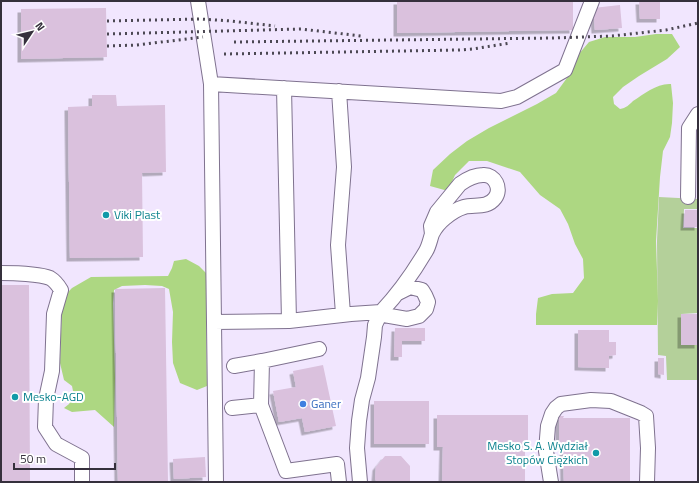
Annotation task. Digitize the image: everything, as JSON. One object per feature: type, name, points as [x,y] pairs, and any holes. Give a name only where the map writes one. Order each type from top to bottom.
[{"type":"lane","points":[[198,1],[211,84],[216,482]]},
{"type":"lane","points":[[211,84],[501,101],[517,97],[565,70],[592,1]]},
{"type":"lane","points":[[284,88],[289,321]]},
{"type":"lane","points":[[339,91],[344,167],[338,245],[343,314]]},
{"type":"lane","points":[[688,197],[689,128],[698,114]]},
{"type":"lane","points":[[360,482],[357,448],[359,420],[362,400],[368,378],[375,325],[380,312],[412,275],[427,250],[432,234],[437,226],[444,218],[463,207],[490,204],[498,192],[498,185],[494,180],[489,175],[482,175],[465,180],[460,184],[437,212],[431,226],[432,234]]},
{"type":"lane","points":[[1,273],[43,276],[56,283],[61,290],[54,314],[52,371],[46,399],[45,427],[56,444],[82,458],[82,482]]},
{"type":"lane","points":[[214,322],[289,321],[343,314],[380,312],[384,315],[407,318],[419,316],[426,309],[428,302],[426,295],[422,290],[410,287],[397,294]]},
{"type":"lane","points":[[234,366],[318,350]]},
{"type":"lane","points":[[262,361],[261,405],[286,471],[337,464],[339,482]]},
{"type":"lane","points":[[551,482],[546,451],[548,426],[552,414],[561,404],[591,400],[610,401],[642,413],[646,416],[648,448],[647,482]]},
{"type":"lane","points":[[232,408],[261,405]]},
{"type":"shaded area","points":[[1,1],[698,1],[698,482],[1,482]]},
{"type":"green space","points":[[656,34],[672,34],[680,47],[667,59],[623,87],[613,97],[614,104],[622,109],[651,90],[661,85],[671,84],[673,103],[672,123],[670,137],[663,151],[656,241],[658,301],[657,325],[536,325],[538,298],[552,294],[573,293],[584,278],[583,259],[560,209],[540,195],[520,172],[487,161],[469,161],[455,175],[448,191],[430,186],[433,170],[467,141],[556,93],[572,71],[578,55],[589,42],[605,37],[635,37]]},
{"type":"green space","points":[[659,197],[698,199],[698,209],[684,209],[683,228],[698,228],[698,313],[681,314],[681,345],[698,345],[698,380],[667,380],[666,356],[658,355],[657,241]]},
{"type":"green space","points":[[186,259],[199,266],[207,274],[207,386],[197,390],[180,383],[173,363],[173,312],[169,289],[162,286],[122,286],[114,290],[113,303],[115,378],[114,427],[95,410],[72,412],[64,408],[69,404],[74,396],[72,386],[64,380],[60,363],[62,307],[65,295],[72,288],[91,277],[168,276],[174,261]]},
{"type":"building","points":[[397,1],[573,1],[573,30],[397,33]]},
{"type":"building","points":[[639,1],[660,1],[660,19],[640,19]]},
{"type":"building","points":[[620,5],[622,28],[595,30],[593,8]]},
{"type":"building","points":[[106,8],[107,57],[21,59],[21,9]]},
{"type":"building","name":"Viki Plast","points":[[92,95],[116,95],[117,106],[165,105],[166,172],[142,173],[143,257],[70,258],[68,107],[92,106]]},
{"type":"building","points":[[685,210],[698,210],[698,227],[684,227]]},
{"type":"building","name":"Mesko-AGD","points":[[1,285],[29,285],[30,482],[1,482]]},
{"type":"building","points":[[165,288],[168,482],[118,482],[115,289]]},
{"type":"building","points":[[681,314],[698,314],[698,345],[681,345]]},
{"type":"building","points":[[395,328],[425,328],[425,341],[402,341],[402,357],[394,357]]},
{"type":"building","points":[[578,330],[609,330],[609,342],[616,342],[616,355],[609,356],[609,368],[578,367]]},
{"type":"building","points":[[658,358],[664,358],[664,375],[658,374]]},
{"type":"building","name":"Ganer","points":[[323,365],[336,426],[305,432],[302,418],[279,422],[273,391],[296,387],[293,371]]},
{"type":"building","points":[[374,401],[429,401],[429,444],[374,444]]},
{"type":"building","points":[[437,415],[528,415],[528,441],[525,441],[525,482],[442,482],[443,447],[437,447]]},
{"type":"building","name":"Mesko S. A. Wydział Stopów Ciężkich","points":[[559,416],[564,416],[563,418],[630,418],[630,482],[564,482],[563,446],[559,446]]},
{"type":"building","points":[[385,456],[401,456],[410,466],[410,481],[377,482],[375,479],[376,467]]},
{"type":"building","points":[[205,457],[206,477],[174,479],[173,459]]},
{"type":"railway","points":[[107,21],[201,19],[275,26]]},
{"type":"railway","points":[[234,42],[612,36],[666,30],[698,23]]},
{"type":"railway","points":[[107,34],[301,29],[361,36]]},
{"type":"railway","points":[[107,46],[137,45],[203,37]]},
{"type":"railway","points":[[224,54],[459,50],[510,43]]},
{"type":"place","name":"Viki Plast","points":[[106,215]]},
{"type":"place","name":"Mesko-AGD","points":[[15,397]]},
{"type":"place","name":"Ganer","points":[[303,404]]},
{"type":"place","name":"Mesko S. A. Wydział Stopów Ciężkich","points":[[596,453]]}]
